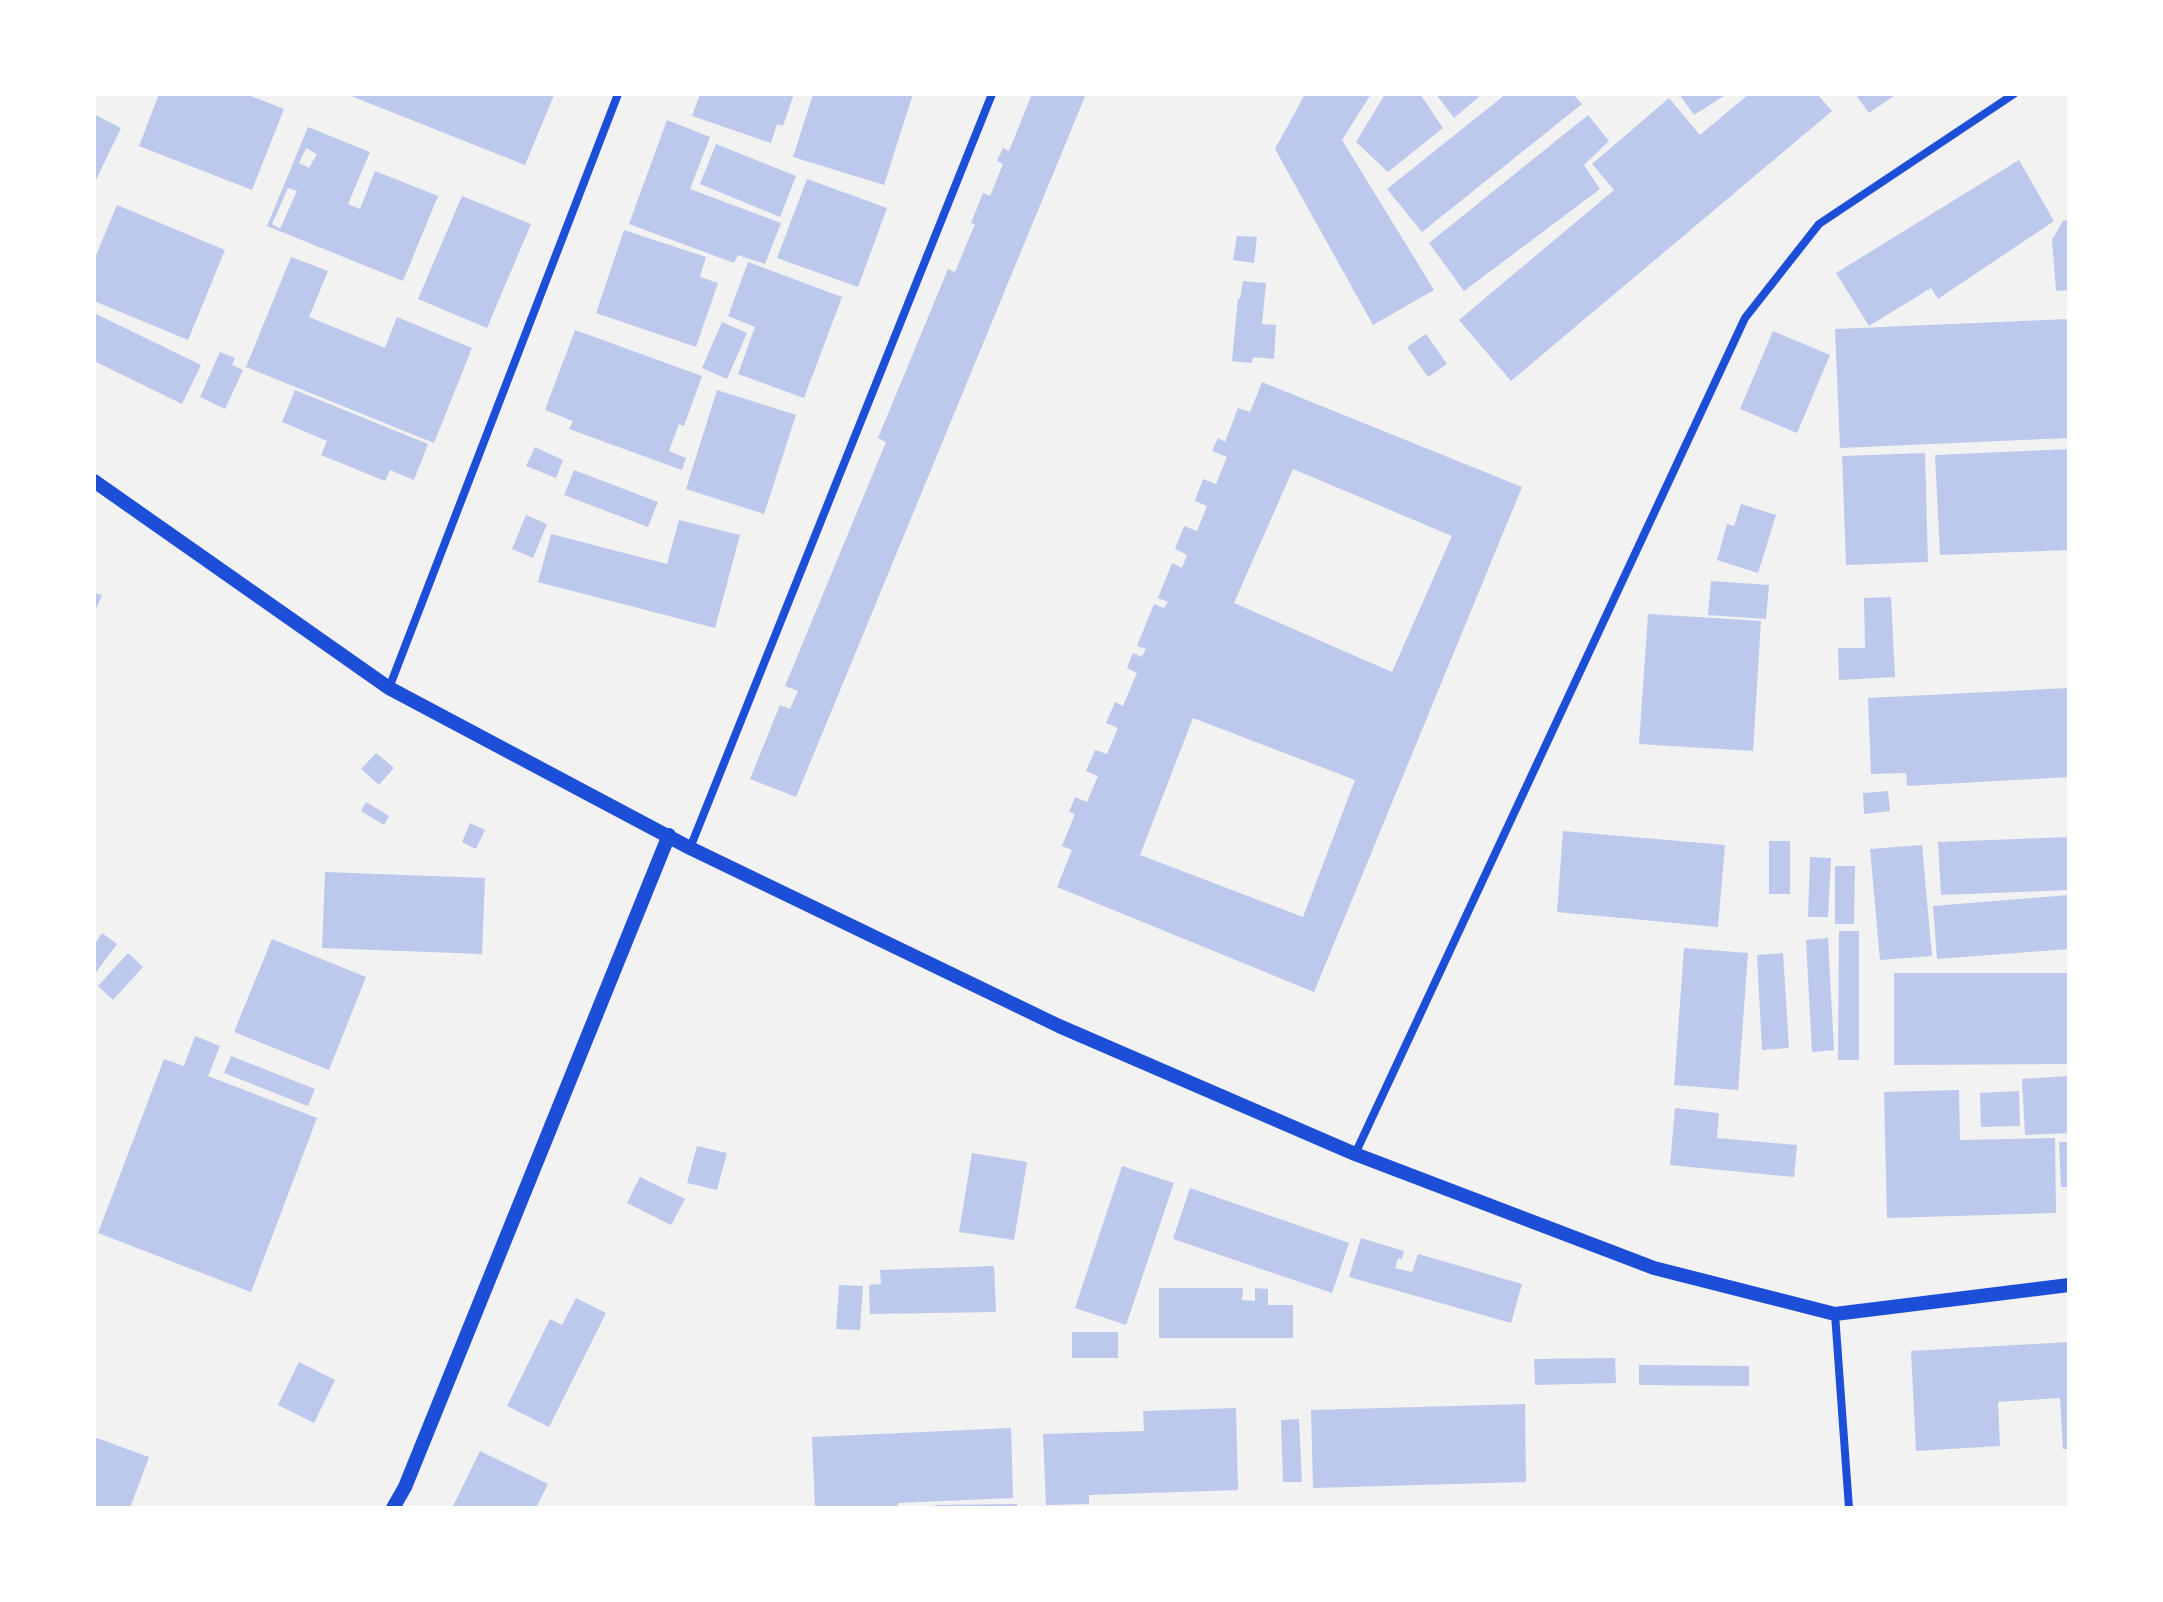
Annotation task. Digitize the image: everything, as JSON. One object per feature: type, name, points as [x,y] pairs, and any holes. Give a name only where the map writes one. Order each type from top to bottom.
[{"type":"street","points":[[389,688],[618,94]]},
{"type":"street","points":[[690,848],[992,94]]},
{"type":"street","points":[[1355,1154],[1745,318],[1819,224],[2014,94]]},
{"type":"street","points":[[94,481],[389,688],[690,848],[1059,1026],[1355,1154],[1654,1268],[1835,1314],[2069,1285]]},
{"type":"street","points":[[393,1508],[405,1487],[669,835]]},
{"type":"street","points":[[1835,1314],[1849,1508]]},
{"type":"building","points":[[159,94],[246,94],[284,109],[252,190],[139,146]]},
{"type":"building","points":[[346,94],[552,94],[554,95],[525,165]]},
{"type":"building","points":[[700,94],[794,94],[783,126],[777,124],[771,143],[692,116]]},
{"type":"building","points":[[813,94],[913,94],[884,185],[793,157]]},
{"type":"building","points":[[1032,94],[1086,94],[796,797],[750,779],[780,705],[790,709],[798,691],[785,686],[886,442],[878,438],[948,269],[955,272],[975,224],[971,223],[983,193],[990,196],[1003,164],[997,161],[1003,148],[1009,151]]},
{"type":"building","points":[[1305,94],[1371,94],[1342,140],[1434,290],[1373,325],[1275,149]]},
{"type":"building","points":[[1385,94],[1420,94],[1443,128],[1388,172],[1356,142]]},
{"type":"building","points":[[1436,94],[1482,94],[1454,118]]},
{"type":"building","points":[[1506,94],[1573,94],[1582,104],[1422,232],[1387,189]]},
{"type":"building","points":[[1679,94],[1727,94],[1694,115]]},
{"type":"building","points":[[1749,94],[1817,94],[1832,111],[1511,381],[1459,320],[1614,190],[1592,164],[1669,98],[1700,135]]},
{"type":"building","points":[[1855,94],[1897,94],[1869,113]]},
{"type":"building","points":[[94,114],[121,128],[94,184]]},
{"type":"building","points":[[1588,115],[1609,141],[1584,165],[1600,189],[1464,291],[1429,243]]},
{"type":"building","points":[[667,120],[710,137],[690,189],[781,223],[765,264],[738,255],[734,263],[629,224]]},
{"type":"building","points":[[308,127],[370,152],[348,204],[360,209],[375,171],[438,196],[403,281],[267,226]],"holes":[[[306,148],[317,154],[309,168],[299,163]],[[288,188],[297,191],[280,229],[272,224]]]},
{"type":"building","points":[[716,144],[796,176],[780,217],[700,184]]},
{"type":"building","points":[[2019,160],[2054,221],[1938,299],[1931,288],[1869,326],[1836,273]]},
{"type":"building","points":[[807,179],[887,208],[858,287],[777,258]]},
{"type":"building","points":[[462,196],[531,224],[487,328],[418,299]]},
{"type":"building","points":[[117,205],[225,250],[188,340],[94,301],[94,260]]},
{"type":"building","points":[[2069,220],[2069,290],[2056,291],[2052,240],[2063,221]]},
{"type":"building","points":[[624,230],[706,257],[700,277],[718,283],[696,347],[596,313]]},
{"type":"building","points":[[1237,236],[1257,237],[1254,263],[1233,260]]},
{"type":"building","points":[[291,257],[328,271],[309,317],[385,348],[397,317],[472,348],[434,443],[246,367]]},
{"type":"building","points":[[748,262],[842,297],[804,398],[738,374],[755,327],[728,316]]},
{"type":"building","points":[[1243,281],[1266,283],[1262,324],[1276,325],[1274,359],[1253,357],[1252,363],[1232,361],[1238,298]]},
{"type":"building","points":[[94,313],[201,365],[182,404],[94,361]]},
{"type":"building","points":[[2069,319],[2069,438],[1840,448],[1835,329]]},
{"type":"building","points":[[722,322],[747,333],[727,379],[702,368]]},
{"type":"building","points":[[575,330],[702,376],[684,426],[679,424],[669,451],[686,458],[682,470],[569,429],[573,421],[545,410]]},
{"type":"building","points":[[1773,331],[1830,355],[1797,433],[1740,409]]},
{"type":"building","points":[[1426,334],[1447,364],[1428,377],[1407,347]]},
{"type":"building","points":[[220,352],[235,358],[232,365],[243,370],[225,409],[200,397]]},
{"type":"building","points":[[1262,382],[1522,487],[1314,992],[1057,887],[1072,850],[1062,846],[1075,814],[1069,812],[1075,797],[1087,802],[1098,776],[1086,771],[1095,750],[1107,754],[1118,728],[1106,723],[1115,702],[1123,706],[1137,673],[1127,668],[1133,653],[1142,657],[1146,649],[1137,646],[1154,604],[1164,608],[1168,602],[1158,598],[1172,563],[1182,568],[1187,555],[1175,549],[1184,526],[1197,531],[1207,506],[1195,501],[1203,479],[1216,484],[1227,457],[1212,451],[1218,438],[1225,442],[1238,408],[1250,412]],"holes":[[[1293,469],[1452,536],[1392,672],[1234,603]],[[1193,718],[1355,780],[1303,917],[1140,855]]]},
{"type":"building","points":[[295,390],[428,444],[414,480],[390,470],[385,481],[321,455],[327,441],[282,422]]},
{"type":"building","points":[[717,390],[796,415],[764,514],[686,489]]},
{"type":"building","points":[[535,447],[563,460],[556,478],[526,466]]},
{"type":"building","points":[[2069,449],[2069,550],[1940,555],[1935,455]]},
{"type":"building","points":[[1925,453],[1928,562],[1846,565],[1842,456]]},
{"type":"building","points":[[574,470],[658,502],[648,527],[564,495]]},
{"type":"building","points":[[1741,504],[1776,515],[1758,573],[1717,560],[1727,524],[1734,526]]},
{"type":"building","points":[[526,515],[547,524],[533,558],[512,549]]},
{"type":"building","points":[[679,520],[740,535],[715,628],[538,582],[551,534],[667,564]]},
{"type":"building","points":[[1711,581],[1769,585],[1766,619],[1708,615]]},
{"type":"building","points":[[94,593],[102,595],[94,614]]},
{"type":"building","points":[[1891,597],[1895,677],[1839,680],[1838,648],[1865,648],[1864,598]]},
{"type":"building","points":[[1648,614],[1761,621],[1753,751],[1639,744]]},
{"type":"building","points":[[2069,688],[2069,777],[1907,786],[1906,773],[1871,774],[1868,698]]},
{"type":"building","points":[[376,753],[394,768],[379,785],[361,769]]},
{"type":"building","points":[[1888,791],[1890,811],[1864,814],[1863,793]]},
{"type":"building","points":[[366,802],[389,816],[384,825],[361,811]]},
{"type":"building","points":[[470,823],[485,830],[476,849],[462,842]]},
{"type":"building","points":[[1563,831],[1725,845],[1718,927],[1557,912]]},
{"type":"building","points":[[2069,837],[2069,890],[1941,895],[1938,842]]},
{"type":"building","points":[[1769,841],[1790,841],[1790,894],[1769,894]]},
{"type":"building","points":[[1922,845],[1932,956],[1880,960],[1870,849]]},
{"type":"building","points":[[1810,857],[1831,858],[1828,917],[1808,917]]},
{"type":"building","points":[[1835,866],[1855,866],[1854,924],[1835,924]]},
{"type":"building","points":[[325,872],[485,878],[482,954],[322,948]]},
{"type":"building","points":[[2069,895],[2069,949],[1937,959],[1933,906]]},
{"type":"building","points":[[1839,931],[1859,931],[1859,1060],[1838,1060]]},
{"type":"building","points":[[102,933],[117,944],[94,975],[94,945]]},
{"type":"building","points":[[1828,938],[1834,1050],[1812,1052],[1806,940]]},
{"type":"building","points":[[272,939],[366,977],[329,1070],[234,1032]]},
{"type":"building","points":[[1684,948],[1748,953],[1738,1090],[1674,1085]]},
{"type":"building","points":[[128,953],[143,967],[113,1000],[98,986]]},
{"type":"building","points":[[1783,953],[1789,1048],[1762,1050],[1757,955]]},
{"type":"building","points":[[1894,973],[2069,973],[2069,1064],[1894,1065]]},
{"type":"building","points":[[195,1036],[220,1046],[208,1076],[317,1118],[251,1292],[98,1233],[164,1059],[184,1066]]},
{"type":"building","points":[[231,1056],[315,1089],[308,1106],[224,1073]]},
{"type":"building","points":[[2069,1076],[2069,1133],[2025,1135],[2022,1079]]},
{"type":"building","points":[[1959,1090],[1960,1140],[2055,1138],[2056,1213],[1887,1218],[1884,1092]]},
{"type":"building","points":[[2019,1091],[2020,1126],[1981,1127],[1980,1093]]},
{"type":"building","points":[[1675,1108],[1719,1113],[1717,1138],[1797,1145],[1794,1177],[1670,1165]]},
{"type":"building","points":[[2059,1142],[2069,1142],[2069,1187],[2061,1187]]},
{"type":"building","points":[[697,1146],[727,1153],[717,1190],[687,1183]]},
{"type":"building","points":[[972,1153],[1027,1162],[1014,1240],[959,1232]]},
{"type":"building","points":[[1122,1166],[1174,1183],[1126,1325],[1075,1308]]},
{"type":"building","points":[[640,1177],[685,1199],[671,1225],[627,1203]]},
{"type":"building","points":[[1190,1188],[1349,1243],[1332,1293],[1173,1239]]},
{"type":"building","points":[[1361,1238],[1404,1251],[1395,1268],[1412,1272],[1418,1254],[1522,1284],[1511,1323],[1349,1277]]},
{"type":"building","points":[[994,1266],[996,1312],[870,1314],[869,1285],[881,1284],[880,1270]]},
{"type":"building","points":[[839,1285],[863,1286],[860,1330],[836,1329]]},
{"type":"building","points":[[1159,1288],[1243,1288],[1242,1300],[1255,1301],[1255,1288],[1268,1289],[1268,1305],[1293,1305],[1293,1338],[1159,1338]]},
{"type":"building","points":[[576,1298],[606,1313],[549,1427],[507,1406],[550,1319],[562,1325]]},
{"type":"building","points":[[1072,1332],[1118,1332],[1118,1358],[1072,1358]]},
{"type":"building","points":[[2069,1342],[2069,1449],[2063,1449],[2060,1398],[1998,1402],[2000,1446],[1916,1451],[1911,1351]]},
{"type":"building","points":[[1615,1358],[1616,1383],[1535,1385],[1534,1359]]},
{"type":"building","points":[[299,1362],[335,1380],[314,1423],[278,1405]]},
{"type":"building","points":[[1639,1365],[1749,1366],[1749,1386],[1639,1385]]},
{"type":"building","points":[[1525,1404],[1526,1482],[1313,1488],[1311,1410]]},
{"type":"building","points":[[1236,1408],[1238,1490],[1089,1495],[1089,1504],[1046,1505],[1043,1434],[1144,1431],[1143,1411]]},
{"type":"building","points":[[1299,1419],[1302,1482],[1283,1482],[1281,1420]]},
{"type":"building","points":[[1011,1428],[1013,1498],[898,1503],[898,1508],[815,1508],[812,1437]]},
{"type":"building","points":[[94,1437],[149,1457],[130,1508],[94,1508]]},
{"type":"building","points":[[480,1451],[548,1484],[536,1508],[452,1508]]},
{"type":"building","points":[[1017,1504],[1017,1508],[935,1508],[935,1505]]}]
